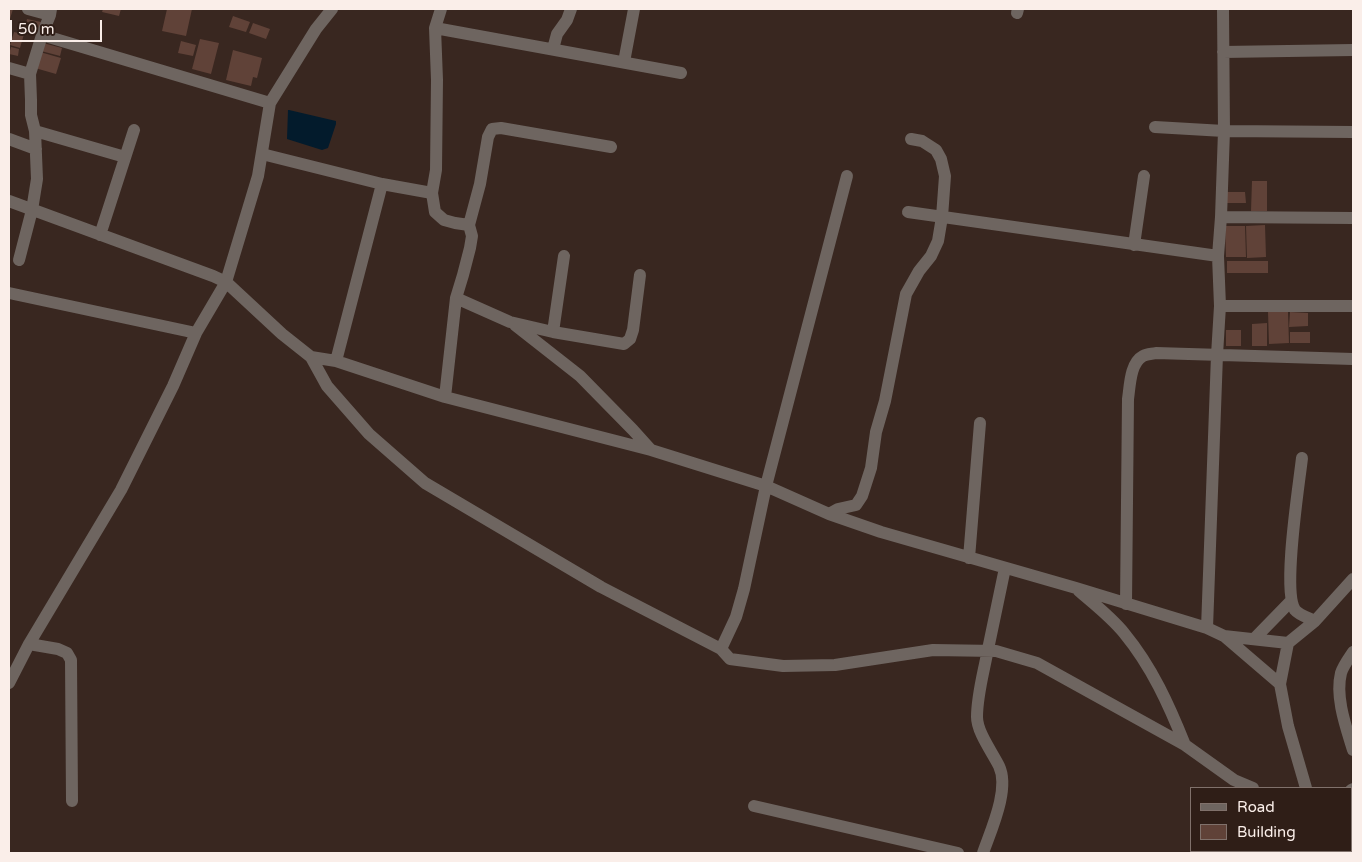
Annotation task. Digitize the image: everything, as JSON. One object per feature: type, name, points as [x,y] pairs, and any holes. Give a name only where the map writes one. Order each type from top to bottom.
[{"type":"street","points":[[19,260],[32,210],[37,179],[35,130],[31,115],[30,74],[51,12],[28,9]]},
{"type":"street","points":[[9,683],[29,644],[121,490],[173,386],[196,333],[226,282],[258,176],[270,104],[316,29],[332,9]]},
{"type":"street","points":[[441,9],[435,28],[437,80],[436,170],[432,194],[436,212],[444,220],[469,225]]},
{"type":"street","points":[[552,49],[557,34],[567,20],[571,9]]},
{"type":"street","points":[[624,62],[634,9]]},
{"type":"street","points":[[1207,628],[1220,306],[1218,256],[1224,131],[1223,9]]},
{"type":"street","points":[[435,28],[681,72]]},
{"type":"street","points":[[42,35],[270,104]]},
{"type":"street","points":[[1223,52],[1353,50]]},
{"type":"street","points":[[9,68],[30,74]]},
{"type":"street","points":[[1155,127],[1224,131],[1353,132]]},
{"type":"street","points":[[445,397],[456,298],[470,248],[472,236],[469,225],[480,184],[488,137],[492,129],[501,128],[611,147]]},
{"type":"street","points":[[35,130],[125,157]]},
{"type":"street","points":[[100,235],[134,130]]},
{"type":"street","points":[[9,139],[36,149]]},
{"type":"street","points":[[829,514],[856,505],[862,496],[871,468],[876,432],[885,401],[906,294],[938,242],[946,176],[936,150],[922,141],[911,139]]},
{"type":"street","points":[[262,154],[382,184],[432,194]]},
{"type":"street","points":[[721,648],[736,617],[744,589],[766,486],[847,176]]},
{"type":"street","points":[[1134,245],[1144,176]]},
{"type":"street","points":[[336,361],[382,184]]},
{"type":"street","points":[[9,201],[226,282],[282,334],[311,357],[327,386],[369,434],[425,483],[601,587],[721,648],[730,658],[783,666],[835,665],[933,650],[996,651],[1037,663],[1185,745],[1234,780],[1251,787]]},
{"type":"street","points":[[908,212],[1218,256]]},
{"type":"street","points":[[1221,218],[1353,218]]},
{"type":"street","points":[[553,332],[564,256]]},
{"type":"street","points":[[456,298],[510,322],[553,332],[624,344],[630,340],[633,330],[640,275]]},
{"type":"street","points":[[9,293],[196,333]]},
{"type":"street","points":[[1220,306],[1353,306]]},
{"type":"street","points":[[510,322],[580,376],[651,450]]},
{"type":"street","points":[[1126,604],[1128,399],[1132,374],[1136,363],[1143,356],[1156,353],[1353,359]]},
{"type":"street","points":[[311,357],[336,361],[445,397],[651,450],[766,486],[829,514],[881,532],[1207,628],[1224,636],[1280,684]]},
{"type":"street","points":[[969,558],[980,423]]},
{"type":"street","points":[[1302,458],[1290,560],[1291,601],[1296,611],[1315,621]]},
{"type":"street","points":[[983,853],[1003,789],[1000,768],[986,743],[977,720],[979,692],[1005,568]]},
{"type":"street","points":[[1306,787],[1288,726],[1280,684],[1288,643],[1315,621],[1353,579]]},
{"type":"street","points":[[1076,588],[1123,632],[1150,668],[1185,745]]},
{"type":"street","points":[[1254,639],[1291,601]]},
{"type":"street","points":[[1224,636],[1288,643]]},
{"type":"street","points":[[29,644],[58,649],[67,653],[71,660],[72,801]]},
{"type":"street","points":[[1353,652],[1341,670],[1339,684],[1343,718],[1353,750]]},
{"type":"street","points":[[754,806],[958,853]]},
{"type":"water","points":[[288,110],[336,121],[328,148],[322,150],[287,139]]},
{"type":"building","points":[[9,9],[13,9],[9,22]]},
{"type":"building","points":[[103,9],[121,9],[119,16],[102,12]]},
{"type":"building","points":[[167,9],[192,9],[186,36],[162,31]]},
{"type":"building","points":[[233,16],[250,22],[246,32],[229,27]]},
{"type":"building","points":[[27,19],[41,22],[38,35],[24,32]]},
{"type":"building","points":[[253,23],[270,29],[266,39],[249,33]]},
{"type":"building","points":[[14,32],[24,34],[20,48],[10,45]]},
{"type":"building","points":[[200,39],[219,43],[211,74],[192,69]]},
{"type":"building","points":[[181,41],[196,45],[193,56],[178,53]]},
{"type":"building","points":[[43,43],[62,48],[60,56],[41,51]]},
{"type":"building","points":[[11,47],[19,49],[18,56],[9,54]]},
{"type":"building","points":[[233,50],[262,58],[257,78],[253,77],[251,86],[226,80]]},
{"type":"building","points":[[40,52],[61,58],[56,74],[35,68]]},
{"type":"building","points":[[1252,181],[1267,181],[1267,211],[1251,211]]},
{"type":"building","points":[[1226,192],[1245,192],[1246,203],[1226,203]]},
{"type":"building","points":[[1265,225],[1266,257],[1247,258],[1246,226]]},
{"type":"building","points":[[1225,226],[1245,226],[1246,257],[1226,257]]},
{"type":"building","points":[[1227,261],[1268,261],[1268,273],[1227,273]]},
{"type":"building","points":[[1268,312],[1288,312],[1289,343],[1269,344]]},
{"type":"building","points":[[1290,312],[1308,313],[1308,326],[1289,327]]},
{"type":"building","points":[[1267,323],[1267,346],[1252,346],[1252,324]]},
{"type":"building","points":[[1226,330],[1241,330],[1241,346],[1226,346]]},
{"type":"building","points":[[1290,332],[1310,332],[1310,343],[1290,343]]}]
